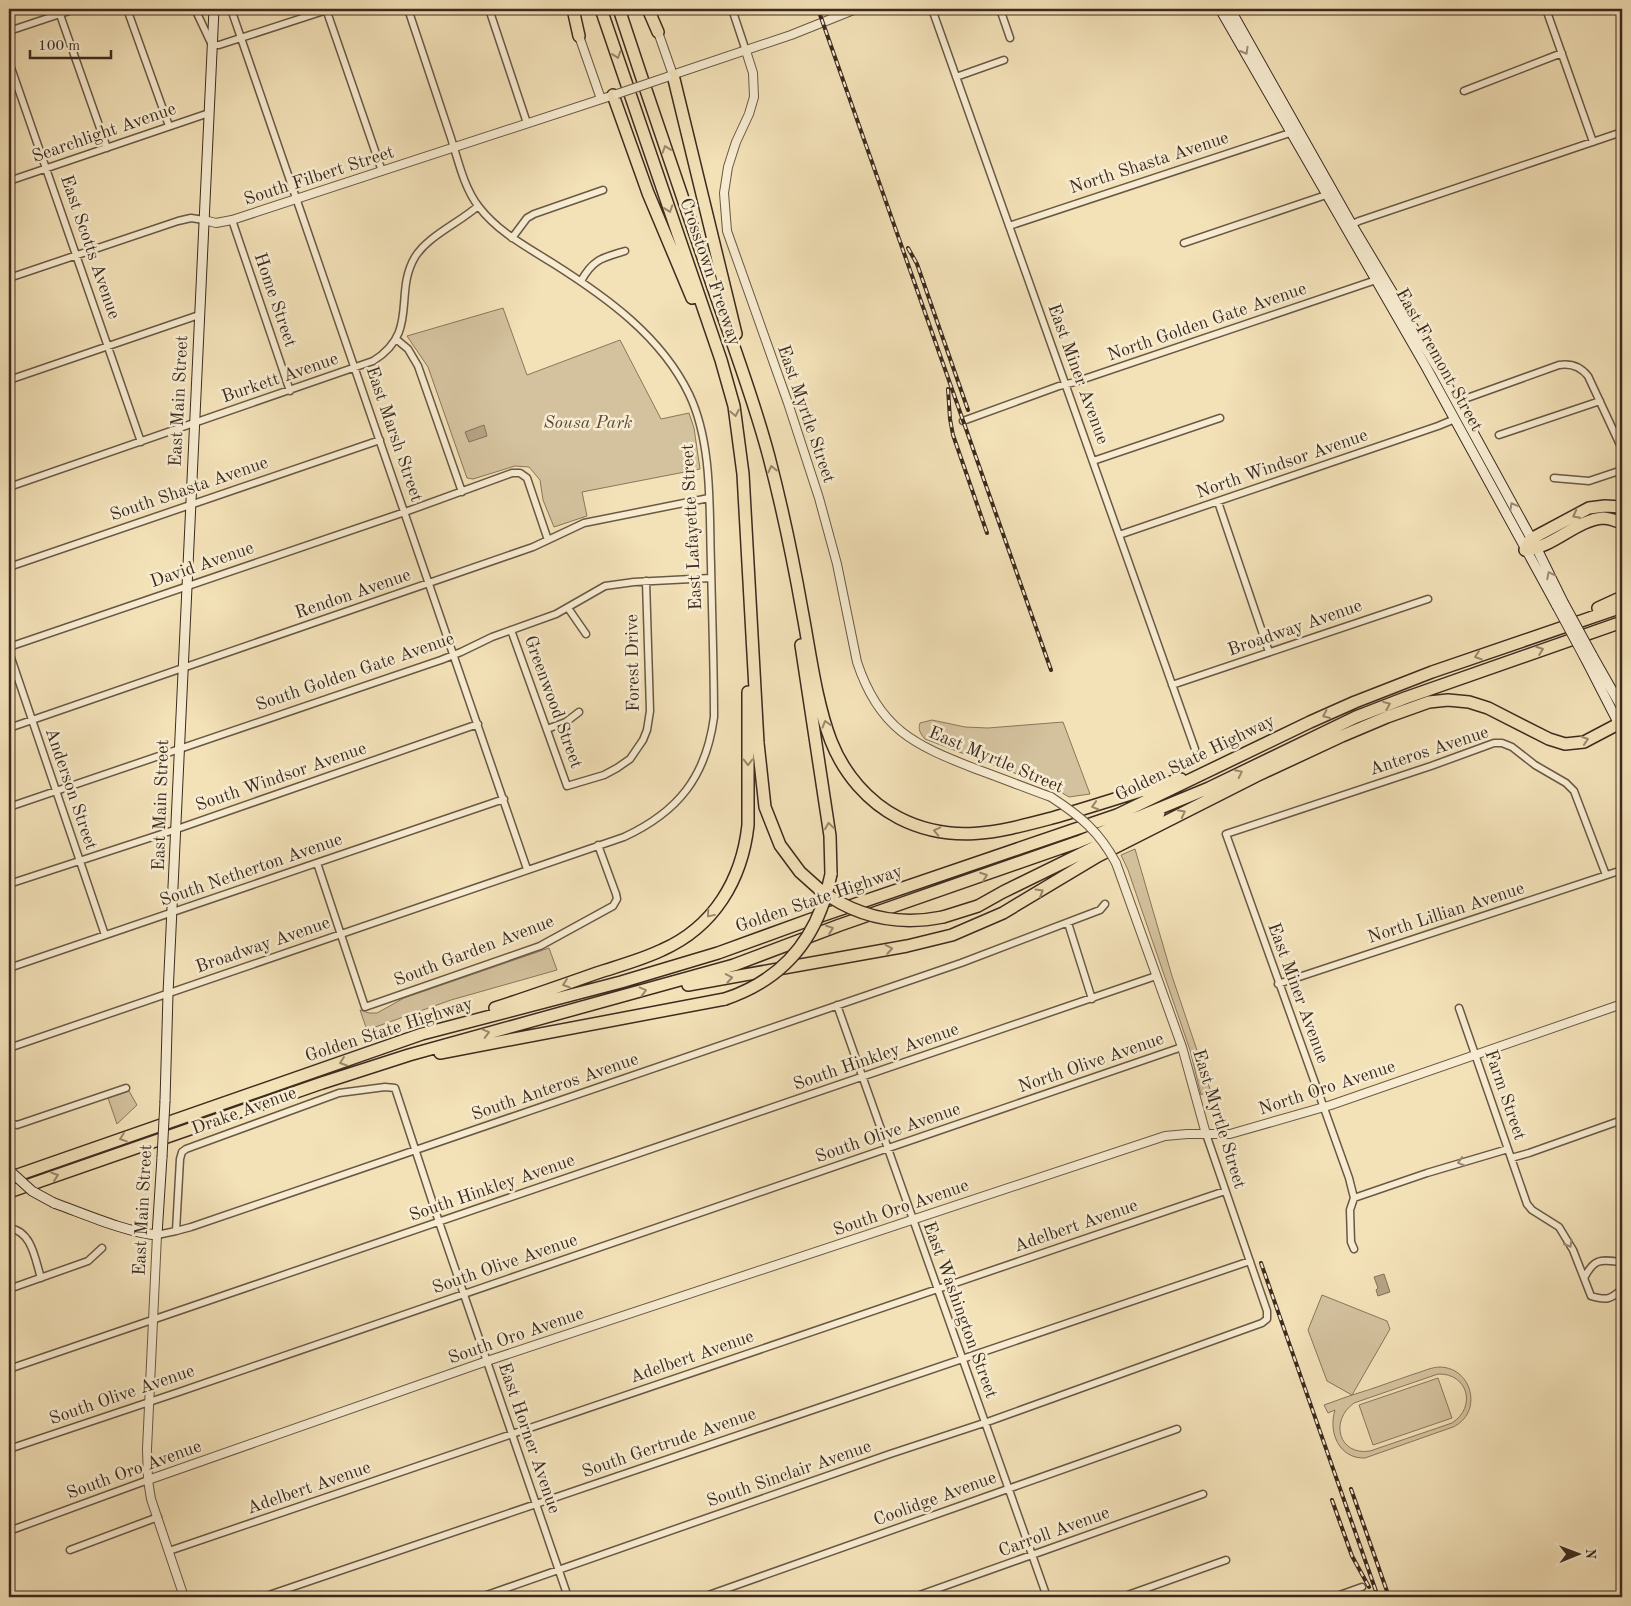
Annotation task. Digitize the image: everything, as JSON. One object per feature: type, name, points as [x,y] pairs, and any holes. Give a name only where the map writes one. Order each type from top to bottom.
[{"type":"highway","points":[[572,9],[579,36]]},
{"type":"highway","name":"Crosstown Freeway","points":[[601,9],[728,382],[741,451],[748,555]]},
{"type":"highway","name":"Crosstown Freeway","points":[[618,9],[759,421],[770,459],[782,517]]},
{"type":"highway","points":[[649,9],[658,32]]},
{"type":"highway","points":[[670,76],[759,421]]},
{"type":"highway","points":[[615,95],[648,193],[728,382]]},
{"type":"highway","points":[[1531,546],[1589,508],[1605,506],[1622,507]]},
{"type":"highway","points":[[782,517],[794,567],[810,653],[831,740],[843,764],[862,790],[880,806],[898,818],[919,827],[946,833],[975,834],[995,832],[1089,808],[1209,772]]},
{"type":"highway","points":[[322,1083],[453,1050],[725,999],[765,980],[792,958],[807,938],[820,913],[831,874],[830,836],[782,517]]},
{"type":"highway","points":[[1531,546],[1602,518],[1622,522]]},
{"type":"highway","points":[[748,555],[758,743],[765,807],[780,845],[800,872],[819,889],[847,907],[878,918],[910,921],[943,917],[978,906],[1150,820],[1179,799]]},
{"type":"highway","points":[[422,1034],[457,1020],[663,950],[695,930],[723,899],[742,860],[748,825],[748,555]]},
{"type":"highway","points":[[1541,635],[1555,624],[1622,596]]},
{"type":"highway","name":"Golden State Highway","points":[[9,1178],[422,1034],[621,982],[718,953],[1117,815],[1310,722],[1373,695],[1432,672],[1622,606]]},
{"type":"highway","name":"Golden State Highway","points":[[9,1192],[322,1083],[428,1050],[734,965],[1068,846],[1209,788],[1356,717],[1622,622]]},
{"type":"highway","points":[[1580,636],[1590,638],[1622,630]]},
{"type":"highway","points":[[665,985],[671,988],[908,946],[952,935],[1003,913],[1098,856],[1256,776],[1342,736],[1429,702],[1448,700],[1469,702],[1488,708],[1549,739],[1565,744],[1584,742],[1621,723]]},
{"type":"main road","name":"East Main Street","points":[[157,1235],[165,1100],[168,994],[214,9]]},
{"type":"main road","name":"East Fremont Street","points":[[1220,9],[1295,131]]},
{"type":"main road","name":"East Fremont Street","points":[[1230,9],[1295,131],[1349,226],[1423,342],[1456,402],[1459,416]]},
{"type":"main road","name":"East Fremont Street","points":[[1349,226],[1376,280],[1459,416],[1531,546],[1621,723]]},
{"type":"main road","name":"East Fremont Street","points":[[1588,657],[1622,708]]},
{"type":"main road","points":[[9,1170],[32,1192],[54,1203],[102,1220],[157,1235]]},
{"type":"street","points":[[9,31],[59,11],[74,9]]},
{"type":"street","points":[[127,9],[169,126]]},
{"type":"street","points":[[195,9],[212,45],[224,44],[328,9],[382,171]]},
{"type":"street","name":"East Marsh Street","points":[[231,9],[527,869]]},
{"type":"street","name":"East Lafayette Street","points":[[408,9],[465,178],[478,206],[499,229],[603,296],[642,331],[666,358],[684,384],[696,412],[701,430],[709,498],[714,717],[709,746],[702,767],[686,792],[662,816],[644,828],[527,869]]},
{"type":"street","points":[[489,9],[527,123]]},
{"type":"street","points":[[732,9],[746,51]]},
{"type":"street","name":"South Filbert Street","points":[[9,278],[178,221],[191,218],[216,223],[232,220],[746,51],[856,9]]},
{"type":"street","name":"East Miner Avenue","points":[[932,9],[1195,749]]},
{"type":"street","points":[[1000,9],[1010,38]]},
{"type":"street","points":[[1546,9],[1593,142]]},
{"type":"street","points":[[59,11],[107,148]]},
{"type":"street","points":[[658,32],[670,76]]},
{"type":"street","points":[[579,36],[601,99]]},
{"type":"street","name":"East Myrtle Street","points":[[746,51],[753,73],[754,97],[749,114],[731,154],[728,167],[724,193],[727,231],[788,403],[819,498],[837,564],[862,676],[874,701],[889,721],[920,746],[941,756],[1051,797],[1083,819],[1108,849],[1116,863],[1182,1047],[1206,1134],[1268,1311],[1266,1319]]},
{"type":"street","points":[[1464,91],[1562,53]]},
{"type":"street","points":[[956,77],[1004,60]]},
{"type":"street","name":"East Scotts Avenue","points":[[9,62],[141,442]]},
{"type":"street","name":"Searchlight Avenue","points":[[9,182],[169,126],[209,114]]},
{"type":"street","name":"North Shasta Avenue","points":[[1009,226],[1295,131]]},
{"type":"street","points":[[1349,226],[1622,132]]},
{"type":"street","points":[[512,238],[520,226],[534,214],[603,190]]},
{"type":"street","points":[[1184,243],[1330,193]]},
{"type":"street","name":"Burkett Avenue","points":[[9,487],[290,391],[379,358],[396,339],[403,318],[408,274],[414,260],[426,245],[478,206]]},
{"type":"street","name":"Home Street","points":[[232,220],[290,391]]},
{"type":"street","points":[[580,281],[594,262],[625,251]]},
{"type":"street","name":"North Golden Gate Avenue","points":[[963,421],[1066,384],[1205,339],[1376,280]]},
{"type":"street","points":[[9,380],[199,314]]},
{"type":"street","points":[[396,339],[408,349],[418,366],[462,492]]},
{"type":"street","points":[[1456,402],[1559,365],[1568,364],[1585,372],[1622,449]]},
{"type":"street","points":[[1499,435],[1600,401]]},
{"type":"street","name":"North Windsor Avenue","points":[[1119,535],[1433,428],[1459,416]]},
{"type":"street","points":[[1093,461],[1220,418]]},
{"type":"street","name":"South Shasta Avenue","points":[[9,567],[380,440]]},
{"type":"street","points":[[1554,478],[1589,481],[1622,470]]},
{"type":"street","name":"David Avenue","points":[[9,647],[405,512],[512,473],[520,473],[529,482],[548,540]]},
{"type":"street","name":"Rendon Avenue","points":[[9,728],[533,547],[584,523],[709,498]]},
{"type":"street","points":[[1218,502],[1269,652]]},
{"type":"street","name":"South Golden Gate Avenue","points":[[9,808],[454,655],[511,630],[556,614],[605,586],[646,581],[711,578]]},
{"type":"street","name":"Forest Drive","points":[[567,786],[604,775],[630,759],[643,740],[647,730],[650,711],[646,581]]},
{"type":"street","name":"Broadway Avenue","points":[[1172,684],[1428,599]]},
{"type":"street","points":[[568,608],[586,634]]},
{"type":"street","name":"Greenwood Street","points":[[511,630],[567,786]]},
{"type":"street","name":"Anderson Street","points":[[9,652],[105,935]]},
{"type":"street","points":[[547,729],[566,722],[579,712]]},
{"type":"street","name":"South Windsor Avenue","points":[[9,884],[176,829],[478,724]]},
{"type":"street","name":"Anteros Avenue","points":[[1226,834],[1494,743],[1502,742],[1512,747],[1539,768],[1566,783],[1574,791],[1606,875]]},
{"type":"street","name":"South Netherton Avenue","points":[[9,968],[504,799]]},
{"type":"street","name":"East Miner Avenue","points":[[1226,834],[1346,1172],[1354,1198],[1350,1210],[1351,1242],[1354,1249]]},
{"type":"street","name":"South Garden Avenue","points":[[341,933],[366,1007],[540,946],[613,906],[617,899],[616,894],[598,845]]},
{"type":"street","points":[[316,863],[341,933]]},
{"type":"street","name":"Broadway Avenue","points":[[9,1048],[527,869]]},
{"type":"street","name":"North Lillian Avenue","points":[[1278,984],[1622,870]]},
{"type":"street","name":"South Anteros Avenue","points":[[157,1235],[176,1232],[961,963],[1100,910],[1105,904]]},
{"type":"street","points":[[1068,923],[1092,999]]},
{"type":"street","name":"South Hinkley Avenue","points":[[9,1370],[1156,976]]},
{"type":"street","name":"North Oro Avenue","points":[[1036,1178],[1165,1136],[1230,1134],[1322,1107],[1622,1004]]},
{"type":"street","name":"East Washington Street","points":[[837,1005],[1047,1597]]},
{"type":"street","name":"Farm Street","points":[[1459,1008],[1529,1207],[1559,1227],[1573,1250],[1590,1295],[1598,1298],[1612,1298],[1622,1289]]},
{"type":"street","name":"North Olive Avenue","points":[[1011,1107],[1182,1047]]},
{"type":"street","name":"Drake Avenue","points":[[176,1232],[180,1159],[182,1152],[186,1148],[339,1093],[385,1087],[395,1088]]},
{"type":"street","points":[[9,1115],[11,1123],[14,1125],[126,1088]]},
{"type":"street","name":"East Horner Avenue","points":[[395,1088],[568,1597]]},
{"type":"street","name":"South Olive Avenue","points":[[9,1449],[1011,1107]]},
{"type":"street","points":[[1511,1158],[1622,1120]]},
{"type":"street","points":[[1354,1198],[1427,1172],[1508,1149]]},
{"type":"street","name":"South Oro Avenue","points":[[9,1531],[148,1480],[487,1362],[913,1221],[1036,1178]]},
{"type":"street","name":"Adelbert Avenue","points":[[169,1551],[1225,1191]]},
{"type":"street","points":[[9,1228],[20,1231],[26,1237],[41,1278]]},
{"type":"street","name":"East Main Street","points":[[157,1235],[148,1480],[152,1499],[184,1597]]},
{"type":"street","points":[[9,1289],[88,1261],[102,1248]]},
{"type":"street","points":[[1584,1278],[1592,1265],[1599,1260],[1622,1262]]},
{"type":"street","name":"South Gertrude Avenue","points":[[263,1597],[1250,1261]]},
{"type":"street","name":"South Sinclair Avenue","points":[[481,1597],[985,1423],[1262,1323],[1266,1319]]},
{"type":"street","name":"Coolidge Avenue","points":[[703,1597],[1177,1429]]},
{"type":"street","name":"Carroll Avenue","points":[[914,1597],[1203,1494]]},
{"type":"street","points":[[70,1550],[158,1517]]},
{"type":"street","points":[[1122,1597],[1226,1560]]},
{"type":"street","points":[[1334,1597],[1362,1587]]},
{"type":"green space","name":"Sousa Park","points":[[503,308],[527,375],[620,340],[661,419],[689,413],[694,428],[700,469],[582,492],[587,516],[554,527],[543,500],[540,480],[529,467],[515,466],[473,479],[467,478],[428,367],[407,336]]},
{"type":"green space","points":[[932,720],[965,727],[988,728],[1063,722],[1090,794],[1069,797],[1054,788],[925,739],[919,728],[920,723]]},
{"type":"green space","points":[[1135,849],[1172,976],[1210,1089],[1201,1095],[1190,1050],[1128,870],[1121,855]]},
{"type":"green space","points":[[549,948],[557,970],[451,1000],[367,1030],[360,1010],[377,1013],[404,998]]},
{"type":"green space","points":[[129,1091],[137,1105],[117,1124],[108,1098]]},
{"type":"green space","points":[[1322,1295],[1387,1321],[1390,1329],[1352,1395],[1327,1381],[1308,1330]]},
{"type":"green space","points":[[1440,1367],[1451,1369],[1460,1375],[1467,1383],[1471,1402],[1468,1412],[1453,1427],[1365,1458],[1348,1454],[1342,1449],[1333,1427],[1335,1410],[1328,1413],[1324,1405]],"holes":[[[1438,1374],[1448,1375],[1456,1379],[1466,1392],[1465,1408],[1452,1423],[1370,1451],[1359,1451],[1345,1443],[1341,1436],[1340,1427],[1346,1410],[1354,1403]]]},
{"type":"green space","points":[[1438,1378],[1452,1418],[1373,1445],[1359,1405]]},
{"type":"shaded area","points":[[484,425],[487,436],[469,442],[465,432]]},
{"type":"shaded area","points":[[1384,1274],[1390,1292],[1378,1296],[1376,1290],[1378,1288],[1374,1277]]},
{"type":"railway","points":[[818,9],[1051,670]]},
{"type":"railway","points":[[908,248],[917,264],[968,410]]},
{"type":"railway","points":[[948,389],[953,435],[987,533]]},
{"type":"railway","points":[[1261,1263],[1378,1597]]},
{"type":"railway","points":[[1351,1489],[1389,1597]]},
{"type":"railway","points":[[1332,1500],[1352,1556],[1369,1587]]}]
